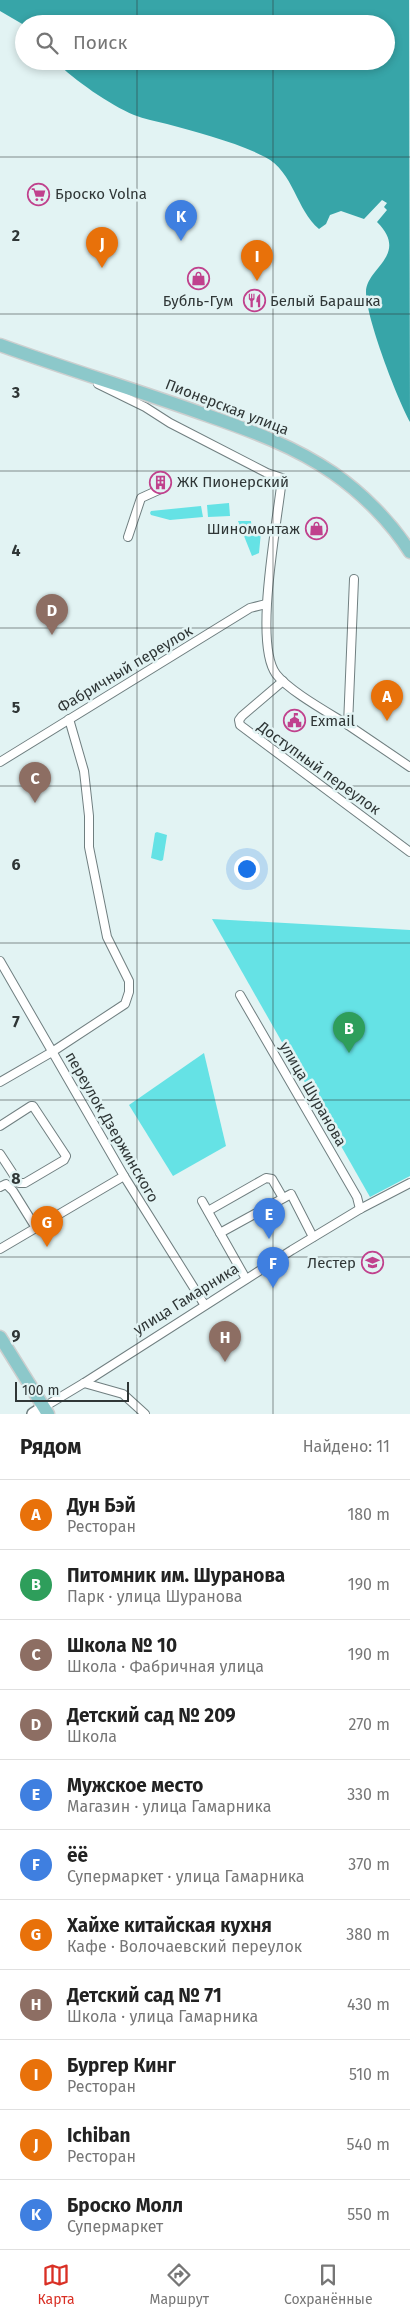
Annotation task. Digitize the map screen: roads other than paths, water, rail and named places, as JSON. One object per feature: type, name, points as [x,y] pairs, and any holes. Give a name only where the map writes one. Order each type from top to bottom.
[{"type":"main road","name":"Пионерская улица","points":[[0,345],[72,371],[148,394],[268,438],[334,474],[383,518],[410,552]]},
{"type":"main road","points":[[0,1336],[41,1412]]},
{"type":"street","points":[[72,371],[145,407],[170,423],[267,473],[282,478],[266,604],[268,651],[272,669],[283,682],[410,767]]},
{"type":"street","points":[[128,537],[141,498],[163,488]]},
{"type":"street","points":[[348,725],[354,579]]},
{"type":"street","name":"Фабричный переулок","points":[[0,762],[250,608],[266,604]]},
{"type":"street","name":"Доступный переулок","points":[[283,682],[242,716],[240,725],[410,852]]},
{"type":"street","points":[[0,1082],[52,1052],[125,1004],[129,992],[129,981],[107,937],[89,846],[89,816],[84,771],[69,719]]},
{"type":"street","name":"переулок Дзержинского","points":[[0,961],[124,1176],[204,1304]]},
{"type":"street","name":"улица Шуранова","points":[[240,995],[352,1189],[360,1209]]},
{"type":"street","points":[[0,1126],[33,1106],[66,1156],[64,1160],[25,1184],[20,1183],[0,1154]]},
{"type":"street","points":[[0,1249],[124,1176]]},
{"type":"street","points":[[208,1211],[266,1178],[272,1179],[283,1198]]},
{"type":"street","name":"улица Гамарника","points":[[41,1412],[204,1304],[360,1209],[410,1183]]},
{"type":"street","points":[[0,1187],[6,1184],[13,1191],[36,1228]]},
{"type":"street","points":[[220,1232],[291,1194],[313,1237]]},
{"type":"street","points":[[202,1202],[246,1279]]},
{"type":"street","points":[[84,1384],[123,1394],[145,1414]]},
{"type":"place","name":"Броско Volna","points":[[39,194]]},
{"type":"place","name":"Броско Молл","points":[[181,241]]},
{"type":"place","name":"Ichiban","points":[[102,268]]},
{"type":"place","name":"Бубль-Гум","points":[[198,278]]},
{"type":"place","name":"Бургер Кинг","points":[[257,281]]},
{"type":"place","name":"Белый Барашка","points":[[254,301]]},
{"type":"place","name":"ЖК Пионерский","points":[[161,482]]},
{"type":"place","name":"Шиномонтаж","points":[[316,529]]},
{"type":"place","name":"Детский сад № 209","points":[[52,635]]},
{"type":"place","name":"Exmail","points":[[294,721]]},
{"type":"place","name":"Дун Бэй","points":[[387,721]]},
{"type":"place","name":"Школа № 10","points":[[35,803]]},
{"type":"place","name":"Питомник им. Шуранова","points":[[349,1053]]},
{"type":"place","name":"Мужское место","points":[[269,1239]]},
{"type":"place","name":"Хайхе китайская кухня","points":[[47,1247]]},
{"type":"place","name":"Лестер","points":[[372,1263]]},
{"type":"place","name":"ёё","points":[[273,1288]]},
{"type":"place","name":"Детский сад № 71","points":[[225,1362]]}]
